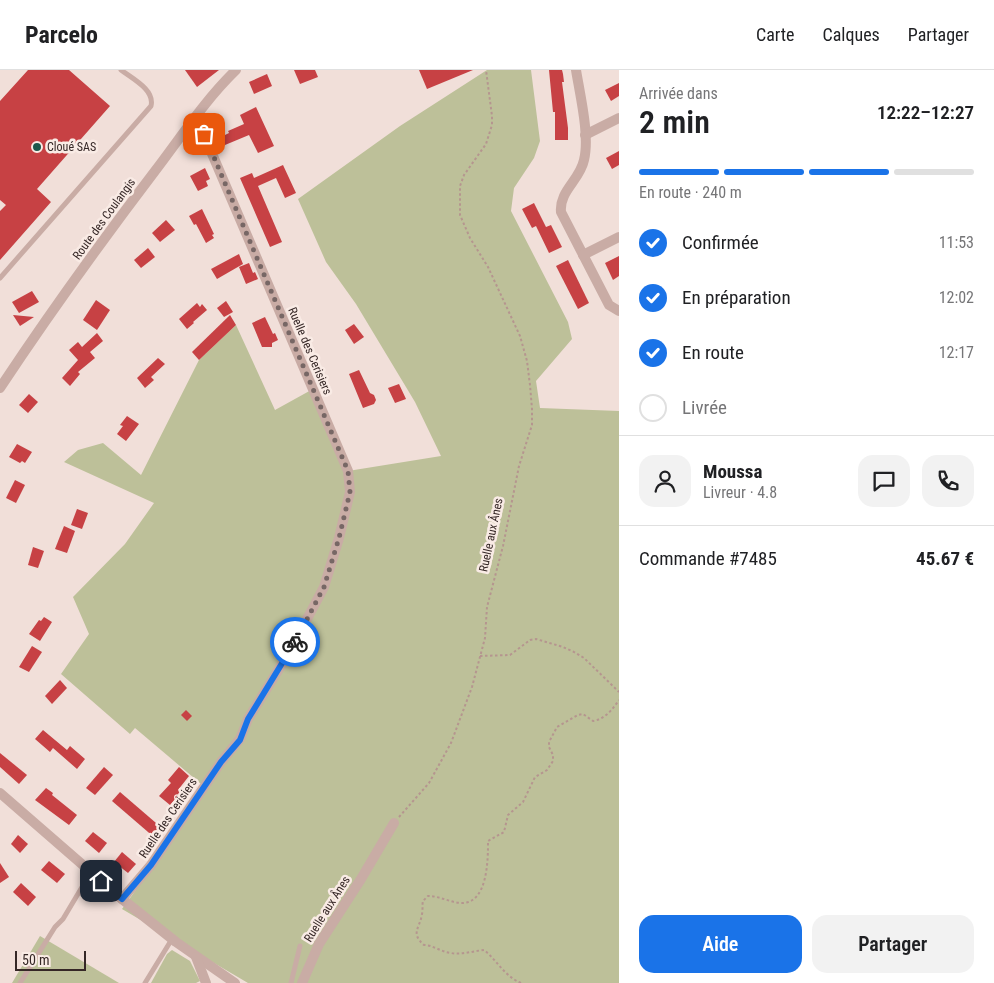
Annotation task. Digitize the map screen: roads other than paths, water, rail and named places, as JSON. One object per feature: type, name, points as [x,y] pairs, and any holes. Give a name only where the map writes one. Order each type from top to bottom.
[{"type":"street","name":"Route des Coulangis","points":[[0,388],[47,316],[195,119],[236,70]]},
{"type":"street","points":[[576,70],[586,144],[584,162],[581,170],[564,194],[560,206],[563,216],[610,305],[619,311]]},
{"type":"street","points":[[585,135],[619,118]]},
{"type":"street","name":"Ruelle des Cerisiers","points":[[122,899],[151,865],[221,762],[240,740],[248,719],[290,651],[324,587],[339,538],[350,492],[348,471],[204,134],[195,119]]},
{"type":"street","points":[[583,255],[619,237]]},
{"type":"street","points":[[0,793],[122,899],[172,939],[235,983]]},
{"type":"street","name":"Ruelle aux Ânes","points":[[302,983],[319,944],[394,823]]},
{"type":"street","points":[[196,956],[206,983]]},
{"type":"lane","points":[[0,278],[150,106],[152,99],[150,93],[121,70]]},
{"type":"lane","points":[[20,983],[55,926],[63,919],[91,872]]},
{"type":"lane","points":[[145,983],[172,939]]},
{"type":"lane","points":[[291,983],[300,946]]},
{"type":"place","name":"Cloué SAS","points":[[37,147]]}]
